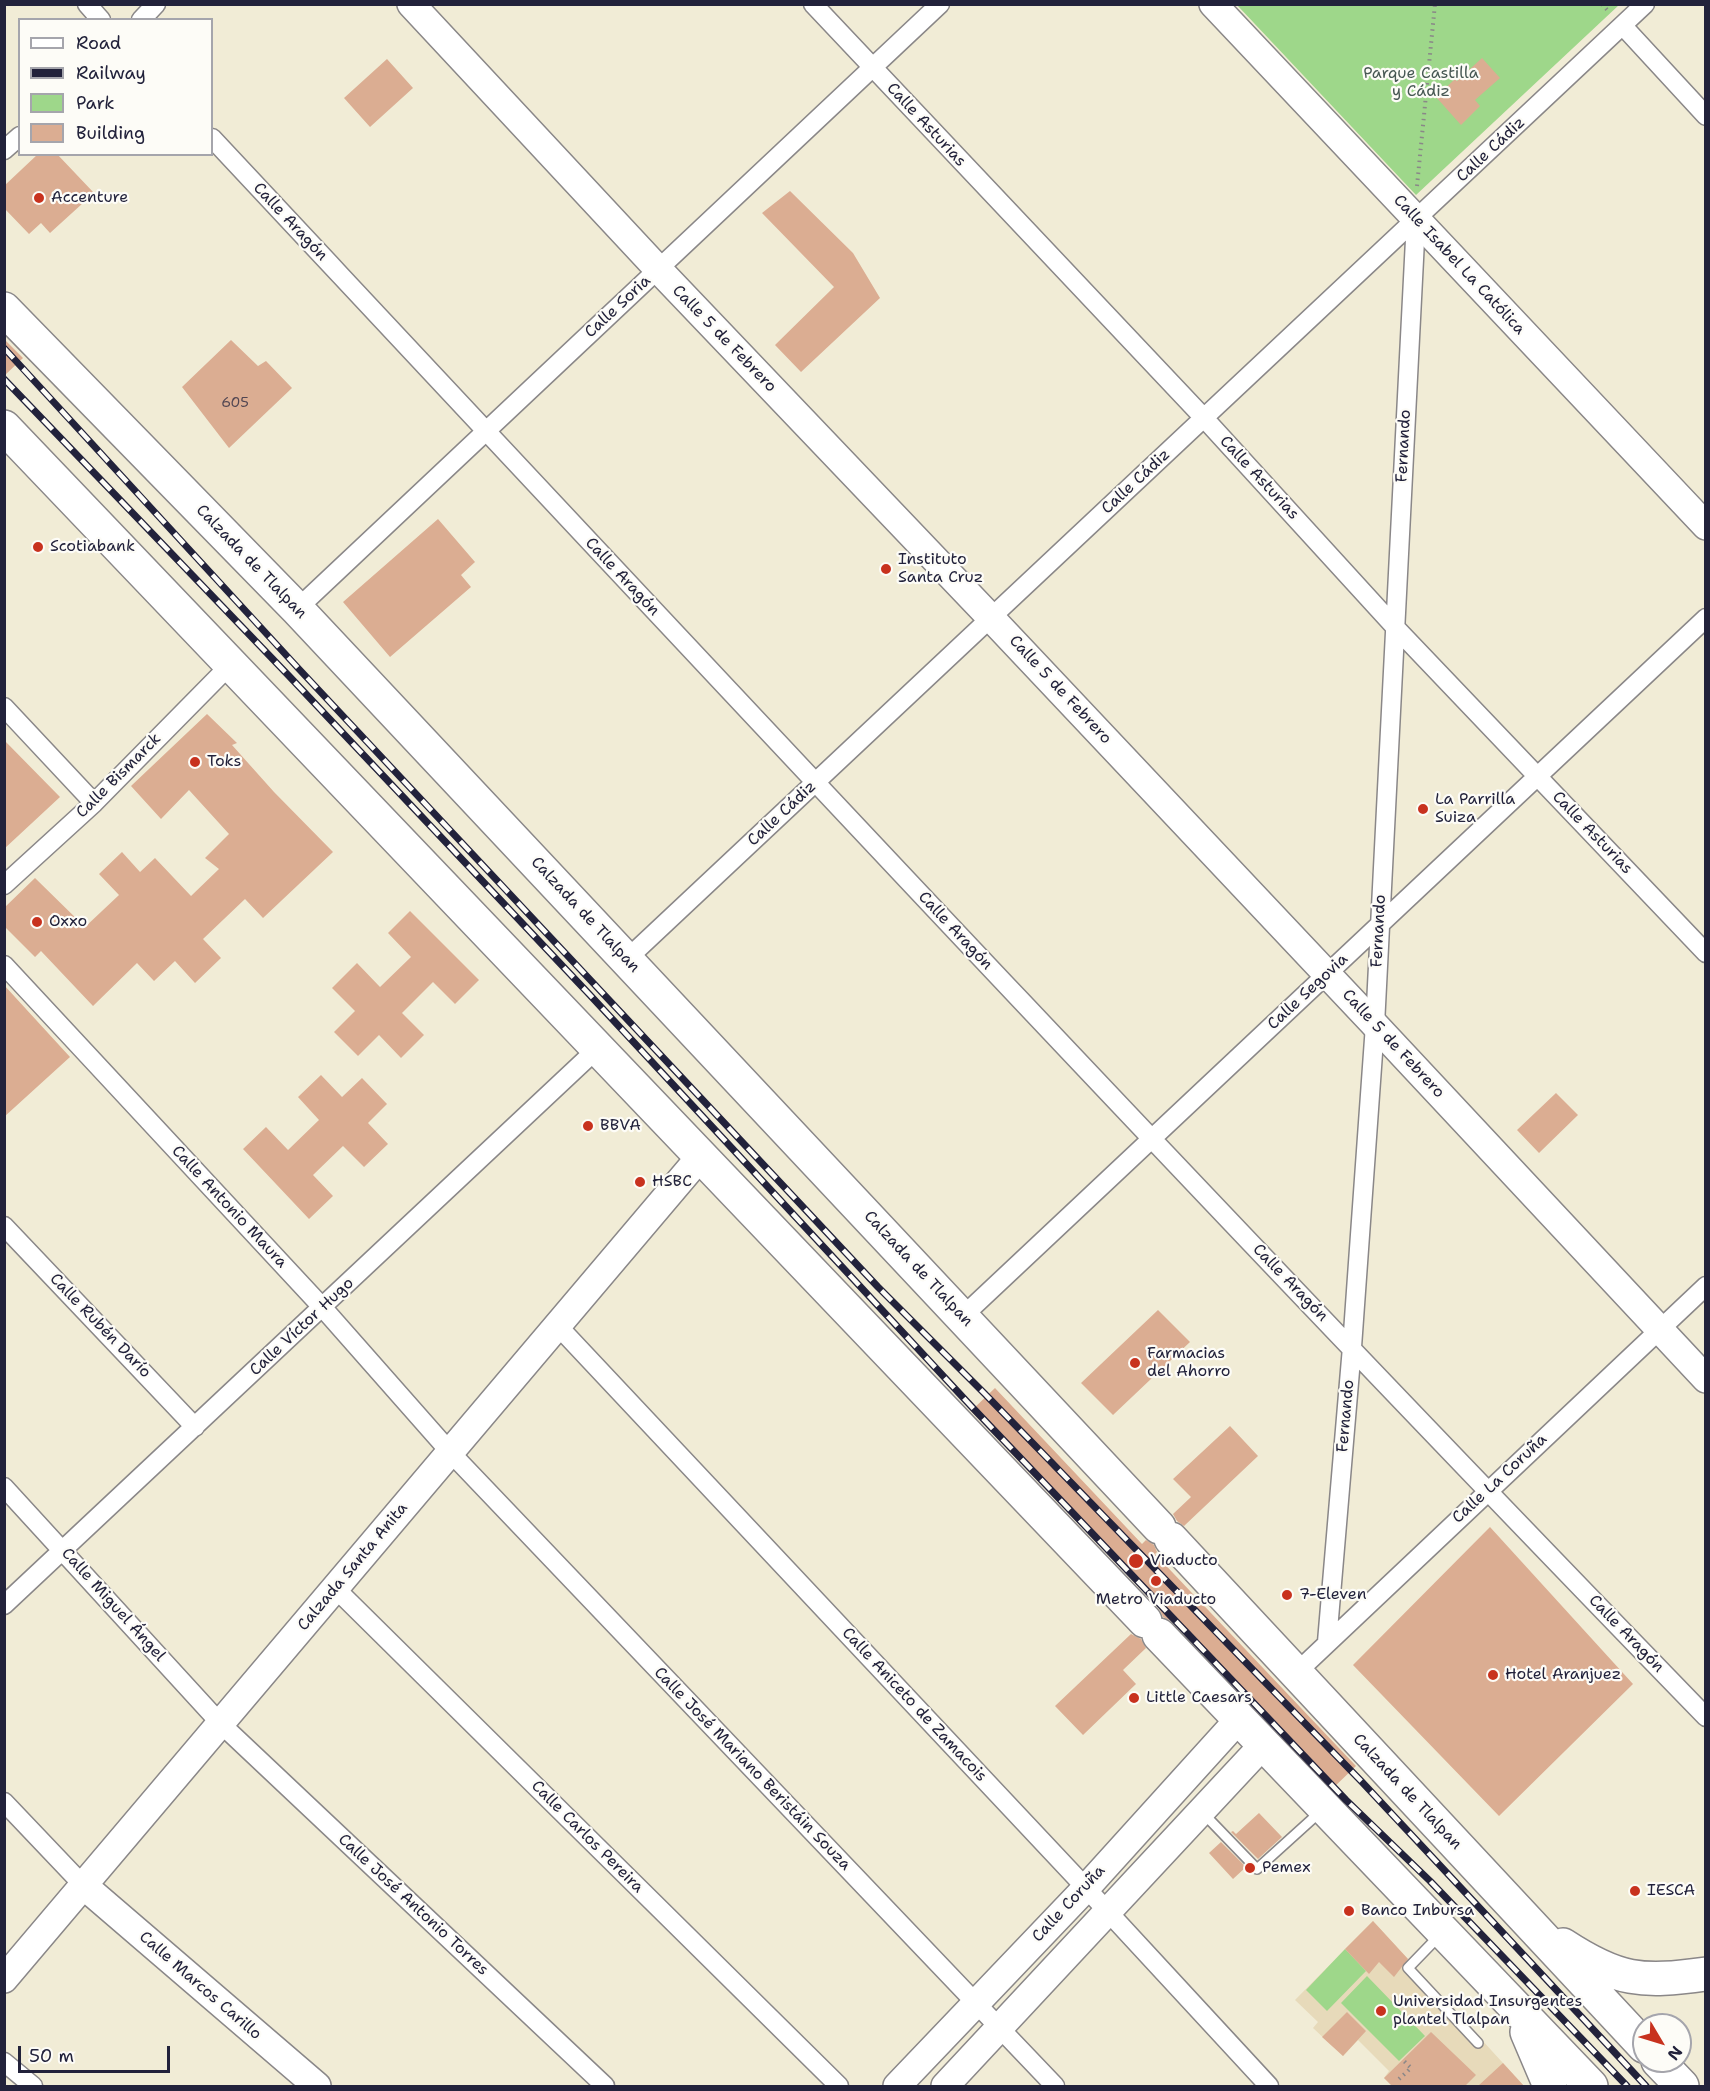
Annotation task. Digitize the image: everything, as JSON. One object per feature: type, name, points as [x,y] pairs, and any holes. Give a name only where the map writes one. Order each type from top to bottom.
[{"type":"highway","name":"Calzada de Tlalpan","points":[[4,309],[297,609],[963,1316],[1632,2033]]},
{"type":"highway","points":[[4,428],[1591,2086]]},
{"type":"highway","points":[[1529,1922],[1580,1956],[1621,1975],[1657,1980],[1706,1974]]},
{"type":"highway","points":[[1517,2011],[1550,2086]]},
{"type":"highway","points":[[1670,2073],[1682,2086]]},
{"type":"street","points":[[87,4],[99,18]]},
{"type":"street","points":[[143,18],[156,4]]},
{"type":"street","name":"Calle 5 de Febrero","points":[[411,4],[658,269],[991,618],[1706,1379]]},
{"type":"street","name":"Calle Asturias","points":[[813,4],[1204,418],[1394,626],[1706,953]]},
{"type":"street","name":"Calle Soria","points":[[297,609],[940,4]]},
{"type":"street","name":"Calle Isabel La Católica","points":[[1213,4],[1706,526]]},
{"type":"street","name":"Calle Cádiz","points":[[627,959],[1645,4]]},
{"type":"street","points":[[1623,26],[1706,116]]},
{"type":"street","points":[[4,150],[18,138]]},
{"type":"street","name":"Calle Aragón","points":[[213,139],[815,783],[1487,1492],[1706,1717]]},
{"type":"street","name":"Fernando","points":[[1327,1642],[1352,1347],[1375,1025],[1416,219]]},
{"type":"street","name":"Calle Segovia","points":[[963,1316],[1706,618]]},
{"type":"street","name":"Calle Bismarck","points":[[4,885],[94,803],[231,664]]},
{"type":"street","points":[[4,707],[94,803]]},
{"type":"street","name":"Calle Antonio Maura","points":[[4,964],[323,1308],[450,1452]]},
{"type":"street","name":"Calle Víctor Hugo","points":[[4,1605],[598,1048]]},
{"type":"street","name":"Calzada Santa Anita","points":[[4,1979],[701,1155]]},
{"type":"street","name":"Calle Rubén Darío","points":[[4,1226],[195,1427]]},
{"type":"street","name":"Calle La Coruña","points":[[1296,1673],[1706,1286]]},
{"type":"street","name":"Calle Aniceto de Zamacois","points":[[557,1325],[1269,2086]]},
{"type":"street","name":"Calle José Mariano Beristáin Souza","points":[[450,1452],[1055,2086]]},
{"type":"street","name":"Calle Miguel Ángel","points":[[4,1487],[220,1723]]},
{"type":"street","name":"Calle Carlos Pereira","points":[[335,1588],[839,2086]]},
{"type":"street","name":"Calle Coruña","points":[[897,2086],[1086,1888],[1239,1719]]},
{"type":"street","name":"Calle José Antonio Torres","points":[[220,1723],[605,2086]]},
{"type":"street","name":"Calle Coruña","points":[[945,2086],[1263,1744]]},
{"type":"street","points":[[4,1802],[83,1886]]},
{"type":"street","name":"Calle Marcos Carillo","points":[[83,1886],[317,2086]]},
{"type":"street","points":[[4,2062],[33,2086]]},
{"type":"lane","points":[[1201,1811],[1257,1869],[1324,1808]]},
{"type":"lane","points":[[1442,1932],[1408,1968],[1478,2043]]},
{"type":"path","points":[[1416,219],[1416,195],[1435,4]]},
{"type":"path","points":[[1400,2079],[1411,2068],[1403,2060]]},
{"type":"shaded area","name":"Universidad Insurgentes plantel Tlalpan","points":[[1373,1921],[1524,2086],[1392,2086],[1384,2078],[1389,2071],[1358,2040],[1343,2056],[1313,2028],[1318,2022],[1295,2000]]},
{"type":"green space","name":"Parque Castilla y Cádiz","points":[[1237,5],[1619,5],[1416,195]]},
{"type":"green space","points":[[1345,1949],[1366,1971],[1327,2011],[1306,1990]]},
{"type":"green space","points":[[1367,1976],[1425,2036],[1399,2061],[1341,2003]]},
{"type":"building","points":[[1482,58],[1500,78],[1475,100],[1480,106],[1461,125],[1436,97]]},
{"type":"building","points":[[387,59],[413,88],[370,127],[344,98]]},
{"type":"building","points":[[36,156],[59,156],[94,193],[50,233],[41,223],[29,234],[4,208],[4,186]]},
{"type":"building","points":[[790,191],[853,253],[880,298],[801,372],[775,345],[834,287],[762,213]]},
{"type":"building","points":[[4,339],[23,358],[4,376]]},
{"type":"building","points":[[231,340],[258,366],[266,361],[292,388],[229,448],[182,387]]},
{"type":"building","points":[[438,519],[475,562],[461,575],[471,587],[390,657],[343,602]]},
{"type":"building","points":[[207,714],[237,743],[232,745],[274,792],[333,852],[263,918],[245,899],[203,939],[221,958],[195,983],[175,961],[154,981],[137,963],[93,1006],[41,951],[35,957],[4,926],[4,908],[35,878],[85,927],[119,895],[99,874],[122,852],[140,872],[155,858],[191,896],[219,869],[205,858],[229,834],[189,790],[161,819],[131,786]]},
{"type":"building","points":[[4,740],[60,797],[4,849]]},
{"type":"building","points":[[410,911],[479,980],[455,1004],[433,982],[402,1013],[424,1035],[401,1058],[379,1035],[358,1056],[334,1032],[355,1011],[332,988],[357,963],[380,987],[411,957],[388,933]]},
{"type":"building","points":[[4,985],[70,1057],[4,1117]]},
{"type":"building","points":[[321,1075],[342,1097],[362,1078],[387,1104],[368,1123],[388,1144],[364,1167],[343,1146],[313,1175],[333,1196],[309,1219],[243,1149],[266,1127],[288,1150],[319,1120],[298,1097]]},
{"type":"building","points":[[1556,1093],[1578,1115],[1539,1153],[1517,1130]]},
{"type":"building","name":"Farmacias del Ahorro","points":[[1158,1310],[1190,1342],[1113,1415],[1081,1383]]},
{"type":"building","name":"Metro Viaducto","points":[[995,1388],[1142,1544],[1146,1540],[1154,1545],[1157,1552],[1155,1554],[1356,1766],[1332,1789],[1173,1622],[1163,1617],[1159,1608],[971,1411]]},
{"type":"building","points":[[1230,1426],[1258,1456],[1184,1526],[1173,1514],[1191,1497],[1173,1479]]},
{"type":"building","name":"Hotel Aranjuez","points":[[1490,1527],[1633,1684],[1499,1816],[1353,1665]]},
{"type":"building","points":[[1131,1634],[1141,1639],[1146,1648],[1123,1670],[1136,1684],[1083,1735],[1055,1706]]},
{"type":"building","points":[[1259,1813],[1282,1837],[1258,1859],[1231,1832],[1236,1834]]},
{"type":"building","points":[[1221,1842],[1246,1867],[1233,1879],[1209,1853]]},
{"type":"building","points":[[1373,1921],[1408,1959],[1394,1977],[1379,1962],[1369,1974],[1345,1949]]},
{"type":"building","points":[[1347,2012],[1366,2031],[1343,2056],[1322,2037]]},
{"type":"building","points":[[1431,2032],[1476,2075],[1465,2086],[1392,2086],[1384,2078]]},
{"type":"building","points":[[1503,2063],[1524,2086],[1478,2086]]},
{"type":"railway","points":[[4,348],[298,668],[878,1287],[1362,1782],[1646,2086]]},
{"type":"railway","points":[[4,379],[289,676],[589,994],[971,1406],[1346,1800],[1430,1881],[1627,2086]]},
{"type":"place","name":"Accenture","points":[[39,198]]},
{"type":"place","name":"Scotiabank","points":[[38,547]]},
{"type":"place","name":"Instituto Santa Cruz","points":[[886,569]]},
{"type":"place","name":"Toks","points":[[195,762]]},
{"type":"place","name":"La Parrilla Suiza","points":[[1423,809]]},
{"type":"place","name":"Oxxo","points":[[37,922]]},
{"type":"place","name":"BBVA","points":[[588,1126]]},
{"type":"place","name":"HSBC","points":[[640,1182]]},
{"type":"place","name":"Farmacias del Ahorro","points":[[1135,1363]]},
{"type":"place","name":"Viaducto","points":[[1136,1561]]},
{"type":"place","name":"Metro Viaducto","points":[[1156,1581]]},
{"type":"place","name":"7-Eleven","points":[[1287,1595]]},
{"type":"place","name":"Hotel Aranjuez","points":[[1493,1675]]},
{"type":"place","name":"Little Caesars","points":[[1134,1698]]},
{"type":"place","name":"Pemex","points":[[1250,1868]]},
{"type":"place","name":"IESCA","points":[[1635,1891]]},
{"type":"place","name":"Banco Inbursa","points":[[1349,1911]]},
{"type":"place","name":"Universidad Insurgentes plantel Tlalpan","points":[[1381,2011]]}]
